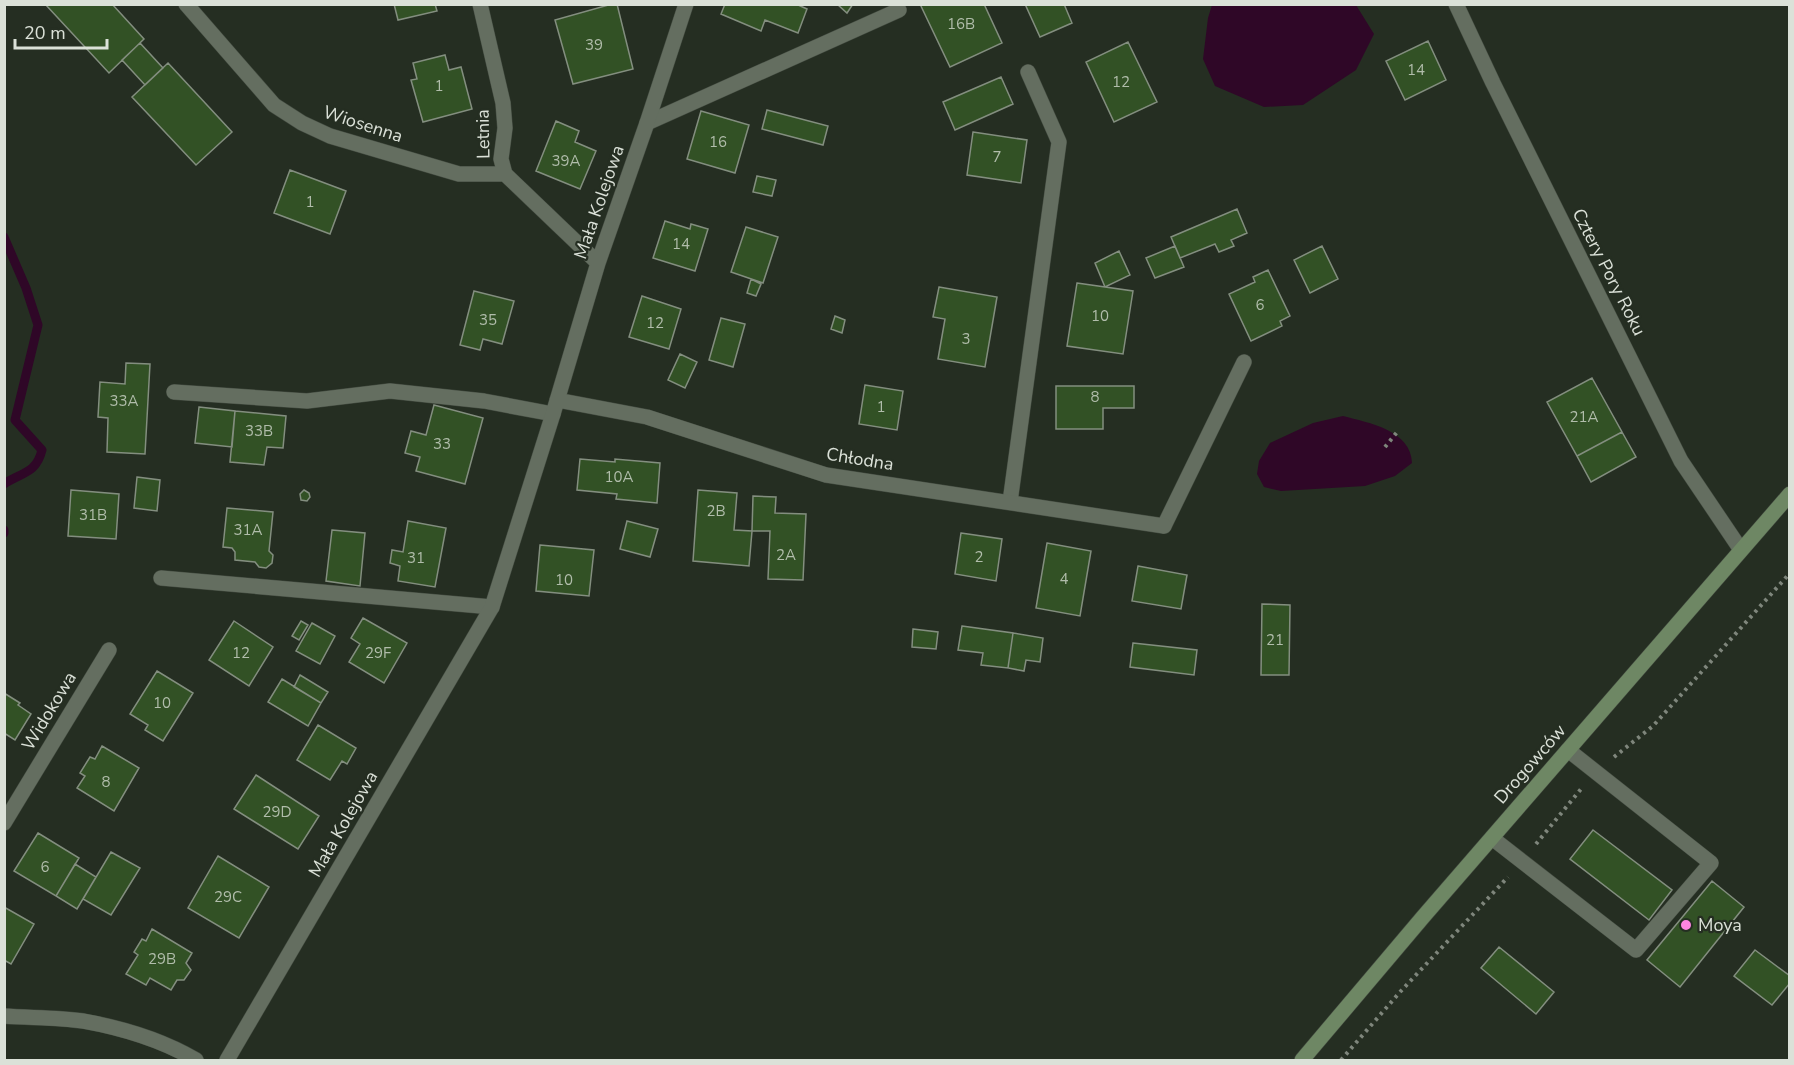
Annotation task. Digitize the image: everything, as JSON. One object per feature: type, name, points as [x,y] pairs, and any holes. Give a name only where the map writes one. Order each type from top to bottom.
[{"type":"main road","name":"Drogowców","points":[[1302,1060],[1790,494]]},
{"type":"street","name":"Wiosenna","points":[[186,4],[274,105],[302,123],[330,136],[459,174],[505,174]]},
{"type":"street","name":"Letnia","points":[[480,4],[503,103],[505,128],[501,159],[505,174],[598,263]]},
{"type":"street","name":"Mała Kolejowa","points":[[227,1060],[492,607],[598,263],[686,4]]},
{"type":"street","name":"Cztery Pory Roku","points":[[1456,4],[1681,461],[1741,550]]},
{"type":"street","points":[[647,123],[899,10]]},
{"type":"street","points":[[1010,502],[1059,142],[1028,72]]},
{"type":"street","name":"Chłodna","points":[[555,407],[647,417],[826,475],[1164,526],[1244,362]]},
{"type":"street","points":[[174,392],[307,401],[390,391],[555,407]]},
{"type":"street","points":[[161,578],[492,607]]},
{"type":"street","name":"Widokowa","points":[[4,823],[109,650]]},
{"type":"street","points":[[1492,838],[1636,950],[1711,863],[1568,750]]},
{"type":"street","points":[[4,1016],[82,1021],[127,1031],[180,1051],[196,1060]]},
{"type":"path","points":[[1385,447],[1398,431]]},
{"type":"path","points":[[1341,1060],[1400,992],[1506,880],[1596,771],[1653,726],[1790,573]]},
{"type":"shaded area","points":[[1212,5],[1356,5],[1374,34],[1356,70],[1303,105],[1264,107],[1215,86],[1203,59],[1208,18]]},
{"type":"shaded area","points":[[1343,416],[1376,425],[1397,435],[1410,452],[1412,463],[1395,476],[1365,486],[1281,491],[1264,487],[1257,474],[1259,461],[1270,443],[1313,423]]},
{"type":"building","points":[[45,4],[112,4],[144,39],[109,73]]},
{"type":"building","points":[[394,4],[435,4],[437,11],[398,20]]},
{"type":"building","points":[[617,4],[633,69],[573,84],[555,20]]},
{"type":"building","points":[[725,4],[796,4],[807,9],[798,33],[765,20],[761,31],[721,14]]},
{"type":"building","points":[[837,4],[853,4],[847,13]]},
{"type":"building","points":[[920,4],[984,4],[1002,43],[950,67]]},
{"type":"building","points":[[1025,4],[1064,4],[1072,23],[1040,37]]},
{"type":"building","points":[[1428,41],[1446,80],[1405,100],[1386,61]]},
{"type":"building","points":[[1128,42],[1157,102],[1114,122],[1086,62]]},
{"type":"building","points":[[140,43],[163,68],[145,85],[122,60]]},
{"type":"building","points":[[445,55],[449,70],[461,67],[472,109],[423,122],[411,80],[417,79],[413,63]]},
{"type":"building","points":[[168,63],[232,132],[196,165],[132,97]]},
{"type":"building","points":[[1001,77],[1013,104],[955,130],[943,102]]},
{"type":"building","points":[[767,110],[828,126],[823,145],[762,129]]},
{"type":"building","points":[[701,111],[749,125],[735,173],[687,159]]},
{"type":"building","points":[[556,121],[579,131],[575,142],[596,151],[580,189],[536,171]]},
{"type":"building","points":[[973,132],[1027,140],[1021,183],[967,175]]},
{"type":"building","points":[[290,170],[346,191],[330,234],[274,213]]},
{"type":"building","points":[[757,176],[776,180],[772,196],[753,192]]},
{"type":"building","points":[[1237,209],[1247,233],[1231,240],[1234,246],[1219,252],[1215,244],[1180,258],[1171,237]]},
{"type":"building","points":[[665,221],[690,229],[691,224],[708,229],[695,271],[653,258]]},
{"type":"building","points":[[746,227],[778,237],[763,283],[731,272]]},
{"type":"building","points":[[1175,246],[1184,267],[1155,278],[1146,258]]},
{"type":"building","points":[[1322,246],[1338,279],[1310,293],[1294,260]]},
{"type":"building","points":[[1119,251],[1130,275],[1105,287],[1095,263]]},
{"type":"building","points":[[1268,270],[1290,316],[1280,321],[1282,326],[1251,341],[1229,294],[1255,282],[1253,277]]},
{"type":"building","points":[[751,279],[761,284],[756,296],[747,293]]},
{"type":"building","points":[[1077,283],[1133,291],[1123,354],[1067,346]]},
{"type":"building","points":[[939,287],[997,297],[985,367],[938,359],[945,319],[933,317]]},
{"type":"building","points":[[474,291],[514,301],[502,344],[483,339],[480,350],[460,345]]},
{"type":"building","points":[[642,296],[681,309],[669,349],[629,337]]},
{"type":"building","points":[[835,316],[845,320],[842,333],[831,329]]},
{"type":"building","points":[[721,318],[745,324],[733,367],[709,360]]},
{"type":"building","points":[[680,354],[697,362],[685,388],[668,380]]},
{"type":"building","points":[[126,363],[150,364],[145,454],[107,452],[108,418],[98,417],[100,382],[125,384]]},
{"type":"building","points":[[1592,378],[1622,432],[1577,456],[1547,402]]},
{"type":"building","points":[[865,385],[903,391],[897,430],[859,424]]},
{"type":"building","points":[[1056,386],[1134,386],[1134,408],[1103,408],[1103,429],[1056,429]]},
{"type":"building","points":[[434,405],[483,418],[465,484],[416,471],[420,457],[405,453],[411,431],[426,435]]},
{"type":"building","points":[[199,407],[235,411],[232,447],[195,443]]},
{"type":"building","points":[[235,411],[286,416],[283,448],[267,447],[264,465],[230,462]]},
{"type":"building","points":[[1622,432],[1636,457],[1591,482],[1577,456]]},
{"type":"building","points":[[580,459],[660,463],[657,503],[616,499],[617,494],[577,490]]},
{"type":"building","points":[[137,477],[160,480],[157,511],[134,508]]},
{"type":"building","points":[[71,490],[119,494],[116,539],[68,536]]},
{"type":"building","points":[[304,490],[309,493],[310,497],[307,501],[301,500],[300,494]]},
{"type":"building","points":[[698,490],[737,493],[734,530],[752,531],[749,566],[693,561]]},
{"type":"building","points":[[753,496],[776,497],[775,513],[806,514],[803,580],[768,579],[770,531],[752,531]]},
{"type":"building","points":[[227,508],[273,512],[269,551],[273,555],[272,563],[266,568],[259,567],[255,562],[235,560],[235,552],[232,548],[223,547]]},
{"type":"building","points":[[408,521],[446,528],[435,587],[398,581],[400,566],[390,563],[392,550],[403,552]]},
{"type":"building","points":[[627,521],[658,529],[650,557],[620,549]]},
{"type":"building","points":[[332,530],[365,533],[360,586],[326,581]]},
{"type":"building","points":[[961,533],[1002,539],[996,581],[955,574]]},
{"type":"building","points":[[1047,543],[1091,551],[1080,616],[1036,608]]},
{"type":"building","points":[[540,545],[594,550],[589,596],[536,591]]},
{"type":"building","points":[[1138,566],[1187,575],[1181,609],[1132,601]]},
{"type":"building","points":[[1262,604],[1290,605],[1289,675],[1261,675]]},
{"type":"building","points":[[363,618],[407,643],[384,683],[349,662],[360,644],[351,638]]},
{"type":"building","points":[[234,621],[273,647],[249,686],[209,660]]},
{"type":"building","points":[[301,621],[308,625],[299,640],[292,636]]},
{"type":"building","points":[[312,623],[335,636],[320,664],[296,651]]},
{"type":"building","points":[[962,626],[1013,633],[1008,668],[981,665],[983,653],[958,650]]},
{"type":"building","points":[[913,629],[938,632],[936,649],[912,647]]},
{"type":"building","points":[[1013,633],[1043,638],[1040,662],[1026,660],[1024,671],[1008,668]]},
{"type":"building","points":[[1133,643],[1197,650],[1194,675],[1130,667]]},
{"type":"building","points":[[157,671],[193,693],[163,741],[145,730],[148,725],[130,714]]},
{"type":"building","points":[[300,675],[328,692],[321,703],[294,687]]},
{"type":"building","points":[[282,679],[321,703],[308,726],[268,702]]},
{"type":"building","points":[[4,693],[20,703],[18,705],[31,714],[15,740],[4,733]]},
{"type":"building","points":[[318,725],[356,748],[347,764],[342,761],[330,780],[297,760]]},
{"type":"building","points":[[102,746],[139,768],[114,811],[77,788],[85,776],[80,773],[90,757],[95,759]]},
{"type":"building","points":[[256,775],[319,816],[298,849],[234,809]]},
{"type":"building","points":[[1593,830],[1672,890],[1649,920],[1570,859]]},
{"type":"building","points":[[38,833],[79,858],[56,896],[14,871]]},
{"type":"building","points":[[111,852],[140,868],[111,915],[83,899]]},
{"type":"building","points":[[218,856],[269,887],[239,938],[188,908]]},
{"type":"building","points":[[75,864],[96,877],[77,909],[56,896]]},
{"type":"building","points":[[1712,881],[1744,907],[1680,987],[1647,960]]},
{"type":"building","points":[[4,907],[34,924],[11,964],[4,960]]},
{"type":"building","points":[[152,929],[192,953],[186,963],[191,970],[184,980],[177,980],[171,990],[150,978],[146,985],[126,974],[138,955],[134,952],[142,939],[146,941]]},
{"type":"building","points":[[1499,947],[1554,992],[1536,1014],[1481,968]]},
{"type":"building","points":[[1755,950],[1790,976],[1790,983],[1772,1005],[1734,976]]},
{"type":"waterway","points":[[4,237],[26,288],[38,325],[15,420],[42,450],[36,464],[28,472],[4,484]]},
{"type":"place","name":"Moya","points":[[1686,925]]}]
